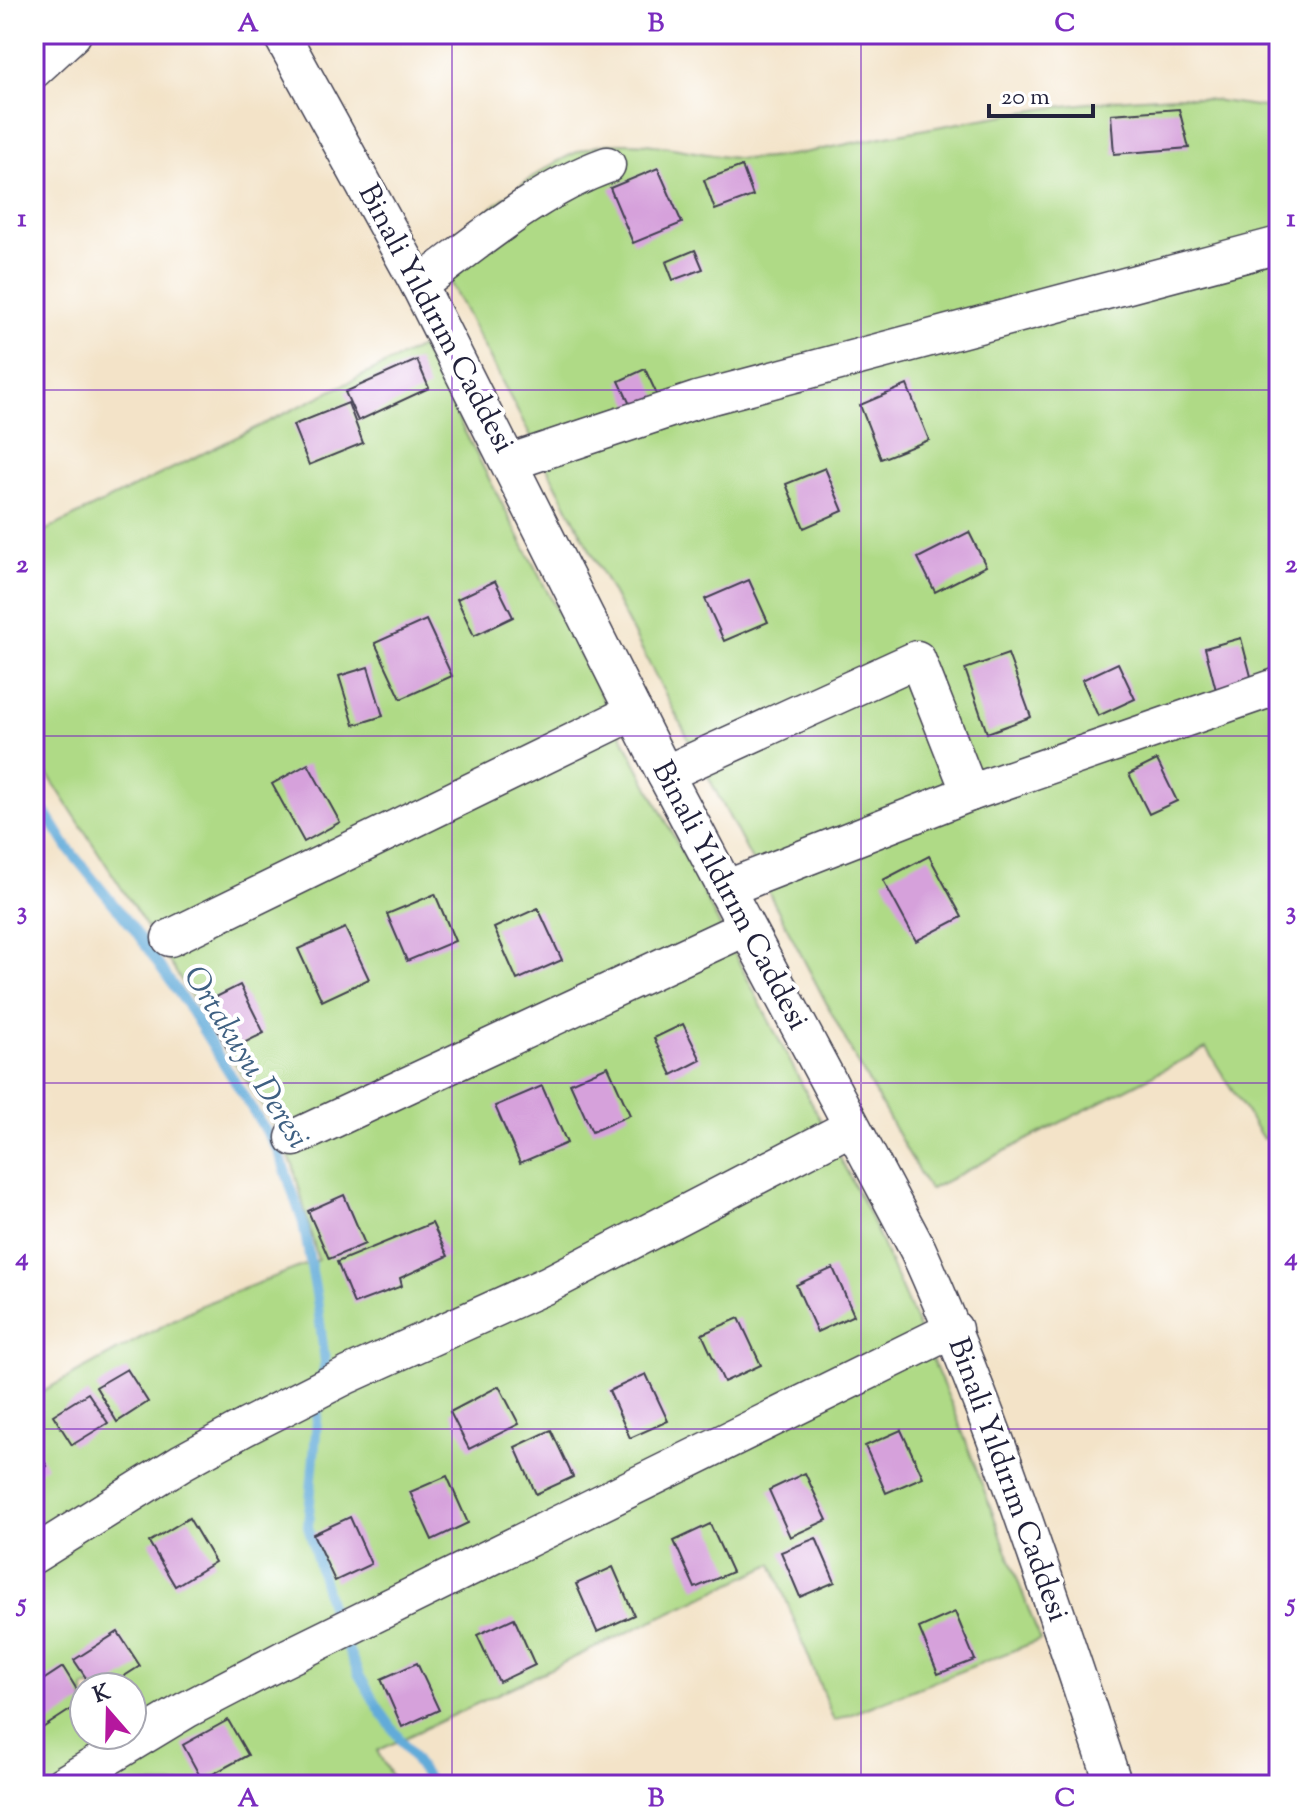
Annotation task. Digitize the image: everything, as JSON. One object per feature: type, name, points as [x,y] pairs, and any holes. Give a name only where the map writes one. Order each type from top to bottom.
[{"type":"street","points":[[34,70],[73,34]]},
{"type":"street","name":"Binali Yıldırım Caddesi","points":[[281,34],[419,285],[511,462],[665,774],[918,1250],[954,1329],[1017,1498],[1114,1785]]},
{"type":"street","points":[[419,285],[534,201],[583,173],[607,165]]},
{"type":"street","points":[[511,462],[697,400],[1279,245]]},
{"type":"street","points":[[665,774],[917,659],[970,793]]},
{"type":"street","points":[[725,889],[970,793],[1279,686]]},
{"type":"street","points":[[170,938],[634,712]]},
{"type":"street","points":[[294,1138],[745,928]]},
{"type":"street","points":[[34,1555],[244,1428],[348,1375],[547,1285],[851,1127]]},
{"type":"street","points":[[62,1785],[186,1710],[282,1660],[954,1329]]},
{"type":"green space","points":[[1182,96],[1279,109],[1279,1130],[1263,1139],[1206,1048],[929,1190],[854,1056],[435,253],[530,179],[570,155],[589,148],[634,143],[723,157],[769,158],[1031,111],[1106,101]]},
{"type":"green space","points":[[421,347],[869,1214],[955,1412],[1040,1640],[834,1721],[772,1564],[377,1751],[396,1785],[34,1785],[34,1396],[199,1306],[318,1260],[293,1165],[271,1119],[34,753],[34,536]]},
{"type":"building","points":[[1179,109],[1189,148],[1114,154],[1111,114]]},
{"type":"building","points":[[742,166],[753,196],[715,210],[704,180]]},
{"type":"building","points":[[658,168],[682,223],[633,243],[610,188]]},
{"type":"building","points":[[695,250],[703,269],[673,280],[666,262]]},
{"type":"building","points":[[417,360],[429,388],[358,421],[345,392]]},
{"type":"building","points":[[645,369],[659,399],[633,411],[619,381]]},
{"type":"building","points":[[907,385],[929,440],[881,459],[860,405]]},
{"type":"building","points":[[348,403],[363,443],[309,465],[293,425]]},
{"type":"building","points":[[825,468],[843,511],[804,528],[786,484]]},
{"type":"building","points":[[969,532],[986,566],[935,592],[918,558]]},
{"type":"building","points":[[749,580],[768,622],[724,641],[705,599]]},
{"type":"building","points":[[495,581],[513,617],[474,636],[457,599]]},
{"type":"building","points":[[426,620],[452,676],[401,699],[375,643]]},
{"type":"building","points":[[1241,638],[1252,680],[1216,690],[1205,648]]},
{"type":"building","points":[[1008,654],[1031,717],[987,733],[965,669]]},
{"type":"building","points":[[1118,663],[1135,699],[1098,716],[1082,680]]},
{"type":"building","points":[[368,667],[383,716],[354,725],[339,676]]},
{"type":"building","points":[[1157,760],[1177,801],[1149,814],[1129,774]]},
{"type":"building","points":[[308,764],[340,822],[304,842],[272,784]]},
{"type":"building","points":[[929,856],[962,917],[916,941],[883,880]]},
{"type":"building","points":[[435,894],[455,941],[407,961],[387,914]]},
{"type":"building","points":[[538,908],[562,960],[517,980],[494,928]]},
{"type":"building","points":[[345,928],[369,979],[322,1001],[298,949]]},
{"type":"building","points":[[240,985],[264,1033],[228,1051],[204,1003]]},
{"type":"building","points":[[683,1024],[701,1060],[672,1075],[654,1038]]},
{"type":"building","points":[[608,1066],[630,1115],[592,1132],[570,1083]]},
{"type":"building","points":[[542,1086],[567,1143],[520,1163],[495,1106]]},
{"type":"building","points":[[344,1195],[365,1244],[329,1259],[308,1211]]},
{"type":"building","points":[[432,1223],[448,1256],[400,1278],[402,1286],[354,1304],[337,1262]]},
{"type":"building","points":[[833,1268],[854,1315],[817,1332],[796,1285]]},
{"type":"building","points":[[739,1318],[761,1365],[724,1382],[702,1334]]},
{"type":"building","points":[[127,1369],[148,1402],[117,1422],[96,1387]]},
{"type":"building","points":[[646,1374],[668,1421],[630,1438],[609,1391]]},
{"type":"building","points":[[499,1386],[519,1424],[469,1449],[450,1412]]},
{"type":"building","points":[[88,1393],[108,1423],[72,1445],[53,1415]]},
{"type":"building","points":[[551,1430],[573,1477],[536,1494],[515,1447]]},
{"type":"building","points":[[901,1430],[923,1477],[886,1493],[865,1446]]},
{"type":"building","points":[[34,1446],[47,1466],[34,1475]]},
{"type":"building","points":[[805,1473],[827,1520],[790,1537],[769,1490]]},
{"type":"building","points":[[447,1476],[468,1523],[432,1540],[410,1492]]},
{"type":"building","points":[[350,1517],[371,1564],[335,1581],[313,1534]]},
{"type":"building","points":[[189,1518],[215,1562],[175,1586],[149,1542]]},
{"type":"building","points":[[710,1524],[732,1572],[695,1588],[674,1541]]},
{"type":"building","points":[[816,1538],[835,1582],[800,1597],[781,1552]]},
{"type":"building","points":[[613,1567],[634,1615],[597,1632],[576,1584]]},
{"type":"building","points":[[955,1612],[975,1660],[938,1674],[919,1628]]},
{"type":"building","points":[[514,1618],[535,1665],[499,1682],[477,1635]]},
{"type":"building","points":[[118,1632],[140,1666],[132,1671],[81,1671],[74,1660]]},
{"type":"building","points":[[417,1663],[439,1710],[402,1727],[381,1679]]},
{"type":"building","points":[[63,1667],[68,1675],[68,1711],[41,1729],[34,1719],[34,1686]]},
{"type":"building","points":[[228,1720],[248,1755],[202,1780],[183,1745]]},
{"type":"waterway","name":"Ortakuyu Deresi","points":[[34,794],[67,847],[133,928],[187,1005],[279,1152],[303,1223],[325,1362],[322,1378]]},
{"type":"waterway","name":"Ortakuyu Deresi","points":[[319,1397],[308,1526],[330,1606],[359,1675],[432,1785]]}]
